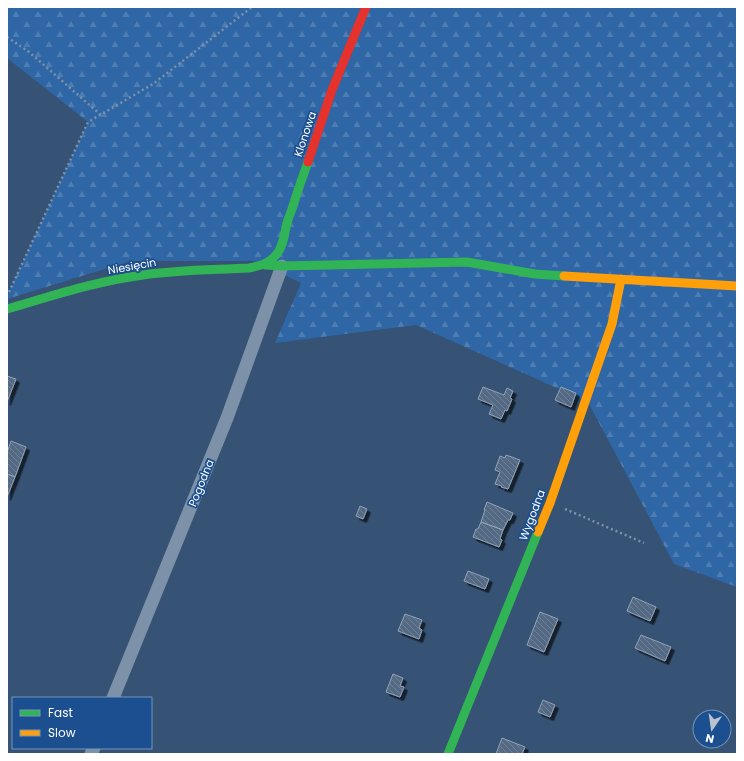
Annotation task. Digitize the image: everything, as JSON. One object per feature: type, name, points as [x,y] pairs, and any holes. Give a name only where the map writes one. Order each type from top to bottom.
[{"type":"street","name":"Klonowa","points":[[265,265],[278,253],[284,242],[287,223],[332,90],[366,7]]},
{"type":"street","name":"Niesięcin","points":[[7,308],[59,293],[142,275],[178,271],[249,268],[265,265],[282,266],[467,262],[535,274],[737,286]]},
{"type":"street","name":"Pogodna","points":[[113,697],[227,418],[282,266]]},
{"type":"street","name":"Wygodna","points":[[448,754],[550,503],[612,324],[621,279]]},
{"type":"path","points":[[7,296],[88,122],[153,84],[252,7]]},
{"type":"path","points":[[7,37],[28,52],[101,115]]},
{"type":"path","points":[[550,503],[644,543]]},
{"type":"green space","points":[[7,7],[737,7],[737,587],[674,564],[588,402],[416,325],[275,343],[301,283],[254,261],[131,261],[7,299],[7,296],[88,122],[7,58]]},
{"type":"building","points":[[7,376],[16,379],[7,402]]},
{"type":"building","points":[[483,387],[504,395],[507,388],[513,391],[510,398],[512,399],[507,411],[505,410],[501,419],[489,414],[493,405],[478,399]]},
{"type":"building","points":[[561,387],[576,393],[571,407],[555,400]]},
{"type":"building","points":[[11,441],[26,447],[15,477],[7,474],[7,453]]},
{"type":"building","points":[[506,455],[520,460],[508,489],[495,484],[500,472],[495,470],[500,456],[505,458]]},
{"type":"building","points":[[7,474],[15,477],[7,497]]},
{"type":"building","points":[[487,502],[513,513],[503,530],[481,522]]},
{"type":"building","points":[[360,506],[367,509],[363,519],[356,516]]},
{"type":"building","points":[[481,522],[503,530],[500,539],[502,540],[499,547],[473,537]]},
{"type":"building","points":[[468,571],[489,579],[485,589],[464,581]]},
{"type":"building","points":[[633,597],[656,607],[650,621],[627,611]]},
{"type":"building","points":[[540,612],[558,619],[544,652],[527,645]]},
{"type":"building","points":[[405,614],[422,620],[419,628],[422,630],[419,639],[398,631]]},
{"type":"building","points":[[641,635],[671,647],[665,661],[635,648]]},
{"type":"building","points":[[393,674],[403,678],[400,686],[404,687],[400,697],[386,692]]},
{"type":"building","points":[[543,700],[555,705],[550,717],[538,712]]},
{"type":"building","points":[[502,738],[525,747],[522,754],[496,754]]},
{"type":"traffic: fast","points":[[7,309],[75,289],[109,281],[169,272],[249,268],[267,263],[281,248],[288,220],[308,162]]},
{"type":"traffic: fast","points":[[265,265],[282,266],[467,262],[535,274],[564,276]]},
{"type":"traffic: fast","points":[[448,754],[538,532]]},
{"type":"traffic: slow","points":[[564,276],[737,286]]},
{"type":"traffic: slow","points":[[538,532],[550,503],[612,324],[621,279]]},
{"type":"traffic: jam","points":[[308,162],[332,90],[366,7]]}]
